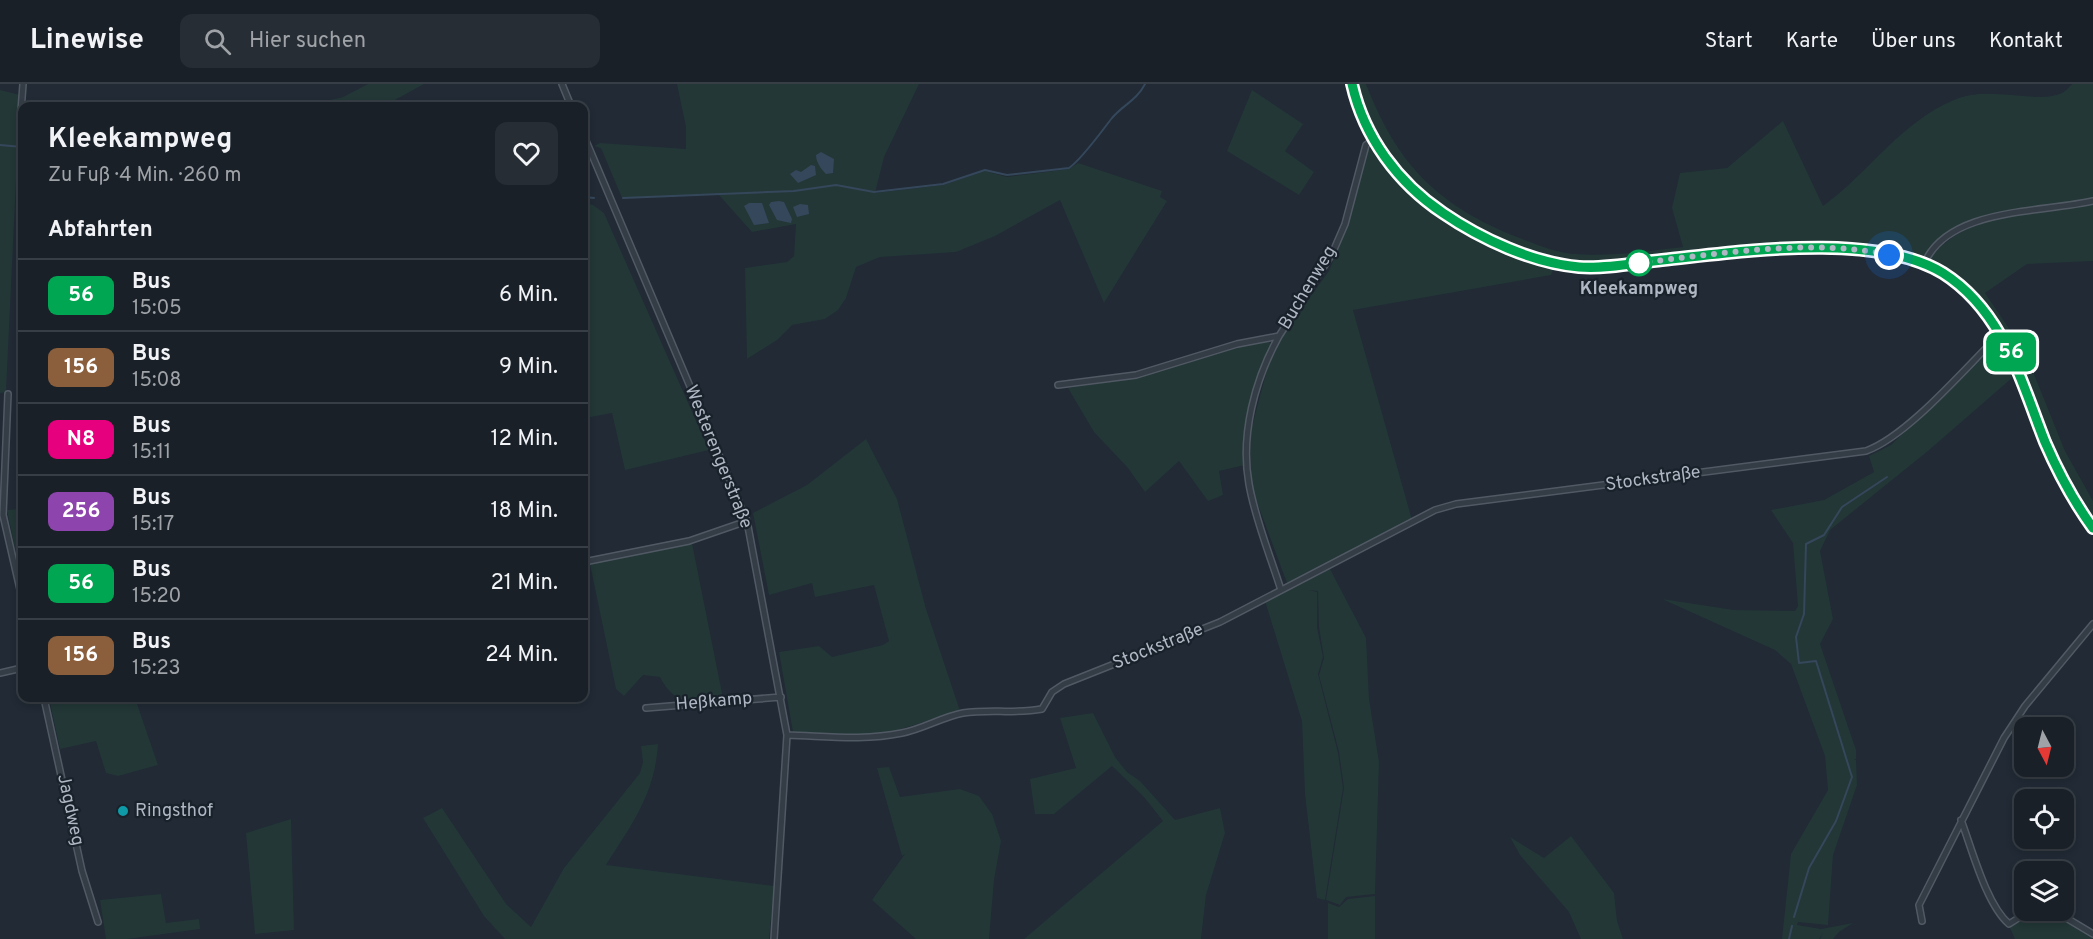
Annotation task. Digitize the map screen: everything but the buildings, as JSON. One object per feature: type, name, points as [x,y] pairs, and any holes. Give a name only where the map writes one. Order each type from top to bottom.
[{"type":"main road","points":[[1352,84],[1362,119],[1373,140],[1414,189],[1431,205],[1456,222],[1526,254],[1565,266],[1601,267],[1750,251],[1796,249],[1875,252],[1924,264],[1943,274],[1962,288],[2000,334],[2012,353],[2047,446],[2067,487],[2093,528]]},
{"type":"street","points":[[22,102],[23,84]]},
{"type":"street","points":[[562,84],[569,102]]},
{"type":"street","name":"Buchenweg","points":[[1281,590],[1250,487],[1245,453],[1248,433],[1264,367],[1279,336],[1332,254],[1345,224],[1366,145],[1373,140]]},
{"type":"street","name":"Westerengerstraße","points":[[588,145],[747,521],[782,697],[787,735],[774,939]]},
{"type":"street","points":[[1924,264],[1932,249],[1951,234],[1984,218],[2068,207],[2093,201]]},
{"type":"street","name":"Stockstraße","points":[[787,735],[844,740],[915,730],[966,713],[1011,713],[1042,709],[1052,692],[1064,684],[1220,622],[1435,510],[1456,504],[1866,451],[1881,446],[1901,431],[2000,334]]},
{"type":"street","name":"Buchenweg","points":[[1058,385],[1136,375],[1238,344],[1279,336]]},
{"type":"street","points":[[8,394],[3,515],[18,581]]},
{"type":"street","points":[[588,561],[683,543],[747,521]]},
{"type":"street","points":[[1922,921],[1919,905],[2004,738],[2025,705],[2093,624]]},
{"type":"street","points":[[0,673],[18,669]]},
{"type":"street","name":"Heßkamp","points":[[646,708],[782,697]]},
{"type":"street","name":"Jagdweg","points":[[45,702],[82,871],[98,922]]},
{"type":"street","points":[[1961,820],[1986,884],[2003,919],[2009,924],[2014,921]]},
{"type":"street","points":[[2071,921],[2093,934]]},
{"type":"green space","points":[[368,84],[424,84],[391,102],[322,102],[343,97]]},
{"type":"green space","points":[[677,84],[919,84],[884,157],[875,193],[943,185],[985,171],[1007,177],[1069,169],[1078,163],[1162,191],[1160,197],[1167,201],[1104,303],[1060,200],[995,236],[956,252],[880,257],[856,267],[846,298],[838,310],[825,319],[792,325],[777,340],[747,359],[745,268],[787,262],[794,256],[796,224],[752,232],[718,194],[622,198],[601,148],[594,146],[600,143],[686,149],[686,127]]},
{"type":"green space","points":[[1355,84],[1366,84],[1391,137],[1406,159],[1442,196],[1489,225],[1517,237],[1559,251],[1601,255],[1683,247],[1672,208],[1680,173],[1727,168],[1783,121],[1823,206],[1917,122],[1954,100],[1982,94],[2052,96],[2063,92],[2072,84],[2093,84],[2093,261],[2027,264],[1985,293],[2025,352],[2065,451],[2093,501],[2093,518],[2062,468],[2012,352],[1997,325],[1979,300],[1957,278],[1916,256],[1866,247],[1750,248],[1603,264],[1574,263],[1546,257],[1515,247],[1468,225],[1421,192],[1392,163],[1376,141],[1365,119]],"holes":[[[1993,217],[1994,220],[1968,228],[1931,255],[1927,253],[1941,239],[1965,224],[1983,218]]]},
{"type":"green space","points":[[0,90],[20,95],[6,392],[0,393]]},
{"type":"green space","points":[[1252,90],[1303,124],[1285,151],[1314,172],[1299,195],[1227,151]]},
{"type":"green space","points":[[1368,149],[1374,150],[1391,172],[1412,193],[1448,220],[1483,237],[1555,265],[1551,275],[1353,310],[1412,520],[1287,583],[1251,486],[1250,434],[1268,366],[1283,334],[1329,271],[1348,225]]},
{"type":"green space","points":[[588,204],[604,213],[709,450],[625,470],[612,413],[588,417]]},
{"type":"green space","points":[[1265,339],[1269,340],[1271,347],[1245,433],[1245,465],[1219,471],[1223,495],[1208,501],[1179,461],[1145,492],[1128,468],[1094,432],[1068,388],[1137,378]]},
{"type":"green space","points":[[1998,340],[2012,378],[1928,451],[1830,530],[1820,551],[1833,619],[1820,644],[1856,750],[1854,760],[1856,760],[1857,785],[1833,855],[1828,925],[1798,922],[1797,925],[1821,929],[1853,923],[1833,939],[1820,939],[1823,933],[1819,939],[1782,939],[1791,854],[1828,790],[1825,756],[1791,664],[1775,650],[1662,599],[1734,610],[1795,611],[1798,606],[1793,543],[1771,510],[1824,500],[1874,472],[1869,456],[1891,445]]},
{"type":"green space","points":[[866,439],[897,499],[926,609],[960,711],[888,733],[850,737],[793,732],[779,652],[819,646],[832,657],[883,645],[889,641],[874,585],[815,597],[812,583],[769,595],[753,513],[807,485]]},
{"type":"green space","points":[[18,509],[18,562],[7,510]]},
{"type":"green space","points":[[692,543],[723,698],[686,700],[679,698],[666,687],[660,677],[643,675],[624,696],[616,689],[590,564]]},
{"type":"green space","points":[[1330,569],[1366,638],[1369,699],[1379,762],[1375,894],[1346,897],[1340,905],[1326,900],[1344,788],[1339,752],[1319,675],[1324,658],[1319,627],[1318,591],[1309,590],[1317,592],[1317,627],[1323,657],[1318,674],[1338,753],[1343,788],[1325,900],[1317,898],[1305,794],[1302,721],[1265,601]]},
{"type":"green space","points":[[50,702],[136,702],[158,765],[118,776],[106,773],[96,741],[60,749]]},
{"type":"green space","points":[[1093,713],[1115,757],[1175,820],[1220,808],[1225,833],[1206,895],[1201,939],[1024,939],[1163,821],[1144,797],[1112,766],[1054,814],[1035,814],[1030,779],[1076,768],[1060,718]]},
{"type":"green space","points":[[658,744],[652,778],[641,808],[606,865],[774,886],[769,939],[505,939],[484,916],[423,818],[442,808],[506,904],[531,927],[564,868],[640,773],[643,762],[641,746]]},
{"type":"green space","points":[[889,767],[900,797],[960,789],[979,796],[992,814],[1001,841],[994,880],[989,939],[916,939],[872,900],[905,854],[902,856],[877,768]]},
{"type":"green space","points":[[291,819],[294,930],[255,934],[246,833]]},
{"type":"green space","points":[[1571,836],[1614,893],[1617,921],[1623,939],[1581,939],[1569,912],[1520,855],[1510,837],[1544,858]]},
{"type":"green space","points":[[161,894],[166,923],[199,919],[200,929],[127,939],[106,939],[100,900]]},
{"type":"green space","points":[[1375,896],[1375,939],[1328,939],[1328,903],[1339,907],[1348,899]]},
{"type":"green space","points":[[2017,921],[2064,921],[2093,939],[2015,939],[2009,926]]},
{"type":"water","points":[[821,152],[834,159],[833,173],[826,174],[819,165],[816,155]]},
{"type":"water","points":[[811,165],[815,166],[816,175],[798,183],[790,174],[796,170],[801,172]]},
{"type":"water","points":[[771,202],[784,202],[792,219],[791,223],[777,220],[769,205]]},
{"type":"water","points":[[749,203],[762,203],[769,223],[754,225],[744,206]]},
{"type":"water","points":[[800,204],[808,205],[809,214],[797,217],[793,207]]},
{"type":"waterway","points":[[623,198],[794,191],[836,185],[874,192],[943,184],[985,170],[1007,175],[1069,168],[1116,113],[1138,94],[1145,84]]},
{"type":"waterway","points":[[0,145],[18,147]]},
{"type":"waterway","points":[[588,197],[594,198]]},
{"type":"waterway","points":[[1794,917],[1809,868],[1836,821],[1852,777],[1816,661],[1799,663],[1796,637],[1804,614],[1806,544],[1824,535],[1842,507],[1887,477]]},
{"type":"waterway","points":[[1789,939],[1792,926]]},
{"type":"bus line","name":"56","points":[[1352,84],[1362,119],[1373,140],[1399,174],[1414,189],[1431,205],[1456,222],[1526,254],[1565,266],[1601,267],[1750,251],[1844,249],[1903,257],[1943,274],[1962,288],[1979,306],[2012,353],[2047,446],[2067,487],[2093,528]]},
{"type":"place","name":"Kleekampweg","points":[[1639,263]]},
{"type":"place","name":"Ringsthof","points":[[123,811]]},
{"type":"route","points":[[1639,263],[1750,251],[1796,249],[1844,249],[1889,255]]}]
